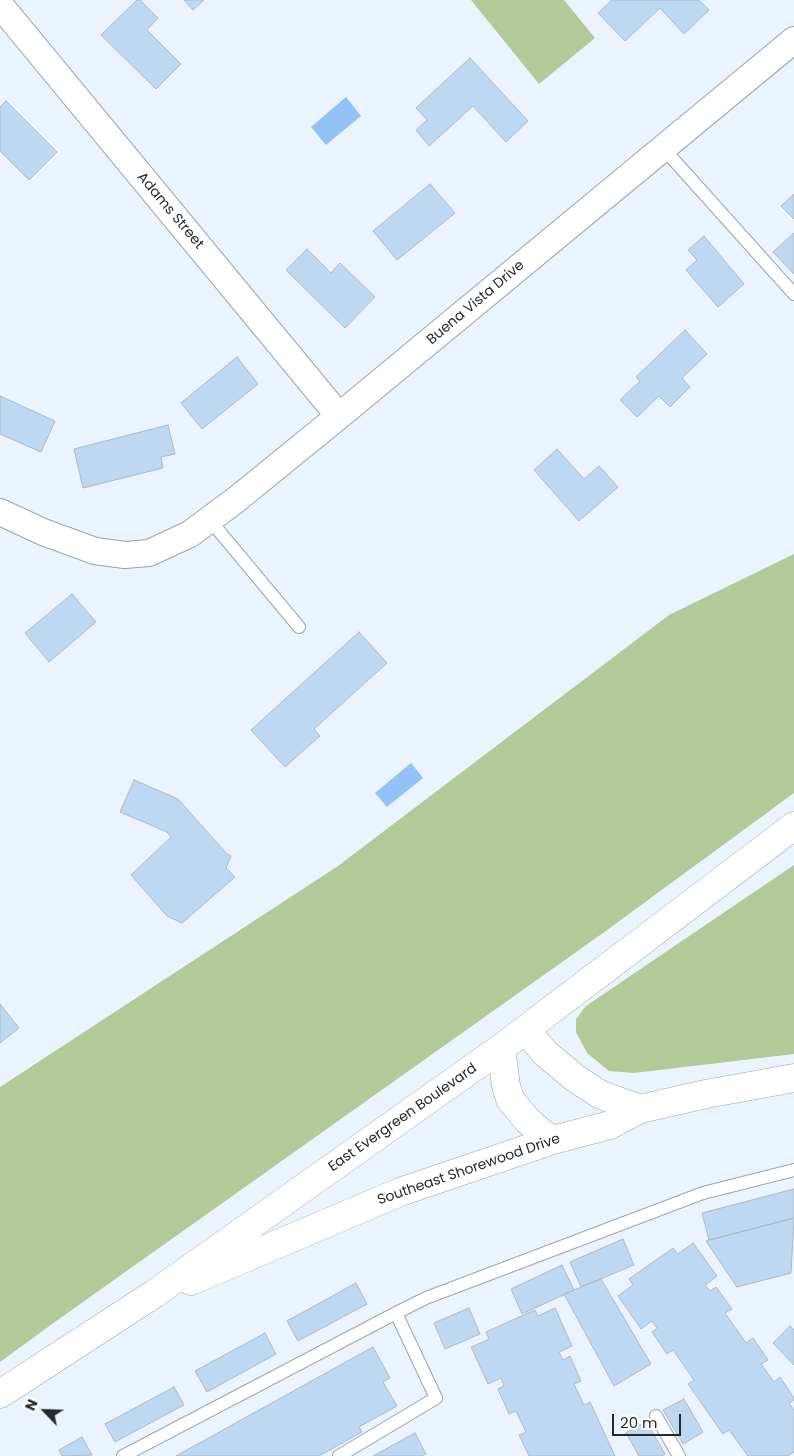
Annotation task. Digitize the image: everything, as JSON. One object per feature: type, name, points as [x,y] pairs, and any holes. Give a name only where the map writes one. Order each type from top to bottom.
[{"type":"street","points":[[0,5],[7,0]]},
{"type":"street","name":"Adams Street","points":[[0,5],[340,416]]},
{"type":"street","name":"Buena Vista Drive","points":[[0,512],[43,532],[95,551],[125,555],[149,553],[190,534],[340,416],[794,40]]},
{"type":"street","name":"East Evergreen Boulevard","points":[[0,1394],[154,1294],[501,1048],[794,826]]},
{"type":"street","points":[[526,1030],[545,1054],[575,1078],[601,1095],[640,1109]]},
{"type":"street","points":[[501,1048],[506,1086],[510,1100],[527,1120],[553,1140]]},
{"type":"street","name":"Southeast Shorewood Drive","points":[[154,1294],[211,1274],[400,1192],[553,1140],[610,1126],[640,1109],[706,1094],[794,1078]]},
{"type":"lane","points":[[663,148],[794,294]]},
{"type":"lane","points":[[209,520],[300,627]]},
{"type":"lane","points":[[122,1456],[396,1313],[436,1295],[704,1193],[794,1170]]},
{"type":"lane","points":[[339,1456],[436,1398],[396,1313]]},
{"type":"lane","points":[[656,1416],[678,1456]]},
{"type":"green space","points":[[471,0],[564,0],[595,38],[539,84]]},
{"type":"green space","points":[[794,554],[794,793],[603,933],[0,1362],[0,1087],[338,866],[669,615]]},
{"type":"green space","points":[[794,865],[794,1054],[634,1073],[609,1071],[587,1053],[576,1032],[576,1019],[586,1006]]},
{"type":"water","points":[[346,97],[361,116],[326,145],[311,127]]},
{"type":"water","points":[[411,763],[423,778],[387,807],[375,793]]},
{"type":"building","points":[[137,0],[140,0],[158,18],[147,30],[181,64],[156,89],[101,35]]},
{"type":"building","points":[[184,0],[204,0],[193,10]]},
{"type":"building","points":[[612,0],[699,0],[709,10],[684,34],[660,8],[625,41],[598,13]]},
{"type":"building","points":[[470,58],[528,121],[506,142],[473,106],[429,146],[416,130],[427,120],[416,108]]},
{"type":"building","points":[[6,101],[57,152],[29,180],[0,151],[0,107]]},
{"type":"building","points":[[430,184],[455,213],[397,260],[373,231]]},
{"type":"building","points":[[794,194],[794,219],[781,206]]},
{"type":"building","points":[[794,233],[794,274],[773,252]]},
{"type":"building","points":[[704,236],[744,284],[718,307],[686,270],[697,260],[688,250]]},
{"type":"building","points":[[307,249],[331,273],[340,263],[375,297],[345,328],[286,270]]},
{"type":"building","points":[[685,330],[707,354],[682,378],[690,387],[670,407],[659,396],[637,417],[620,400],[640,381],[636,377]]},
{"type":"building","points":[[237,357],[258,384],[202,429],[181,403]]},
{"type":"building","points":[[0,396],[55,421],[41,452],[0,434]]},
{"type":"building","points":[[168,425],[175,454],[161,457],[163,468],[83,488],[74,449]]},
{"type":"building","points":[[557,449],[584,479],[599,466],[618,487],[579,521],[534,470]]},
{"type":"building","points":[[72,594],[96,622],[49,662],[25,633]]},
{"type":"building","points":[[359,632],[387,663],[314,729],[320,736],[285,767],[251,730]]},
{"type":"building","points":[[134,780],[178,799],[227,854],[231,856],[226,868],[235,877],[182,923],[167,916],[131,875],[171,837],[167,832],[120,812]]},
{"type":"building","points":[[0,1004],[19,1028],[0,1043]]},
{"type":"building","points":[[794,1189],[794,1218],[709,1240],[702,1213]]},
{"type":"building","points":[[794,1218],[791,1273],[737,1287],[706,1241]]},
{"type":"building","points":[[623,1239],[634,1265],[581,1287],[570,1262]]},
{"type":"building","points":[[693,1243],[717,1276],[705,1285],[710,1291],[716,1287],[732,1309],[725,1313],[746,1343],[753,1338],[768,1360],[761,1364],[774,1382],[780,1377],[794,1398],[789,1403],[794,1410],[794,1452],[788,1456],[748,1456],[729,1430],[723,1434],[688,1384],[694,1380],[673,1350],[667,1354],[652,1332],[657,1328],[652,1321],[641,1329],[618,1296],[633,1285],[629,1279],[673,1248],[678,1254]]},
{"type":"building","points":[[562,1265],[574,1290],[522,1314],[511,1289]]},
{"type":"building","points":[[601,1279],[651,1364],[614,1386],[564,1294]]},
{"type":"building","points":[[356,1283],[367,1304],[298,1341],[287,1321]]},
{"type":"building","points":[[469,1308],[480,1334],[445,1349],[434,1323]]},
{"type":"building","points":[[555,1308],[572,1346],[559,1352],[563,1360],[570,1356],[581,1381],[574,1384],[584,1405],[590,1402],[615,1456],[529,1456],[519,1435],[526,1432],[516,1411],[509,1414],[498,1389],[504,1386],[501,1378],[488,1384],[471,1347],[489,1339],[486,1332],[535,1310],[538,1316]]},
{"type":"building","points":[[790,1326],[794,1330],[794,1365],[773,1343]]},
{"type":"building","points":[[265,1333],[276,1354],[207,1392],[195,1371]]},
{"type":"building","points":[[373,1347],[390,1378],[383,1382],[397,1406],[359,1427],[362,1432],[319,1456],[176,1456]]},
{"type":"building","points":[[174,1387],[184,1405],[115,1442],[105,1424]]},
{"type":"building","points":[[684,1399],[703,1432],[683,1444],[663,1410]]},
{"type":"building","points":[[646,1421],[665,1454],[662,1456],[639,1456],[626,1433]]},
{"type":"building","points":[[415,1433],[426,1454],[422,1456],[373,1456]]},
{"type":"building","points":[[82,1437],[92,1455],[62,1456],[59,1450]]}]
